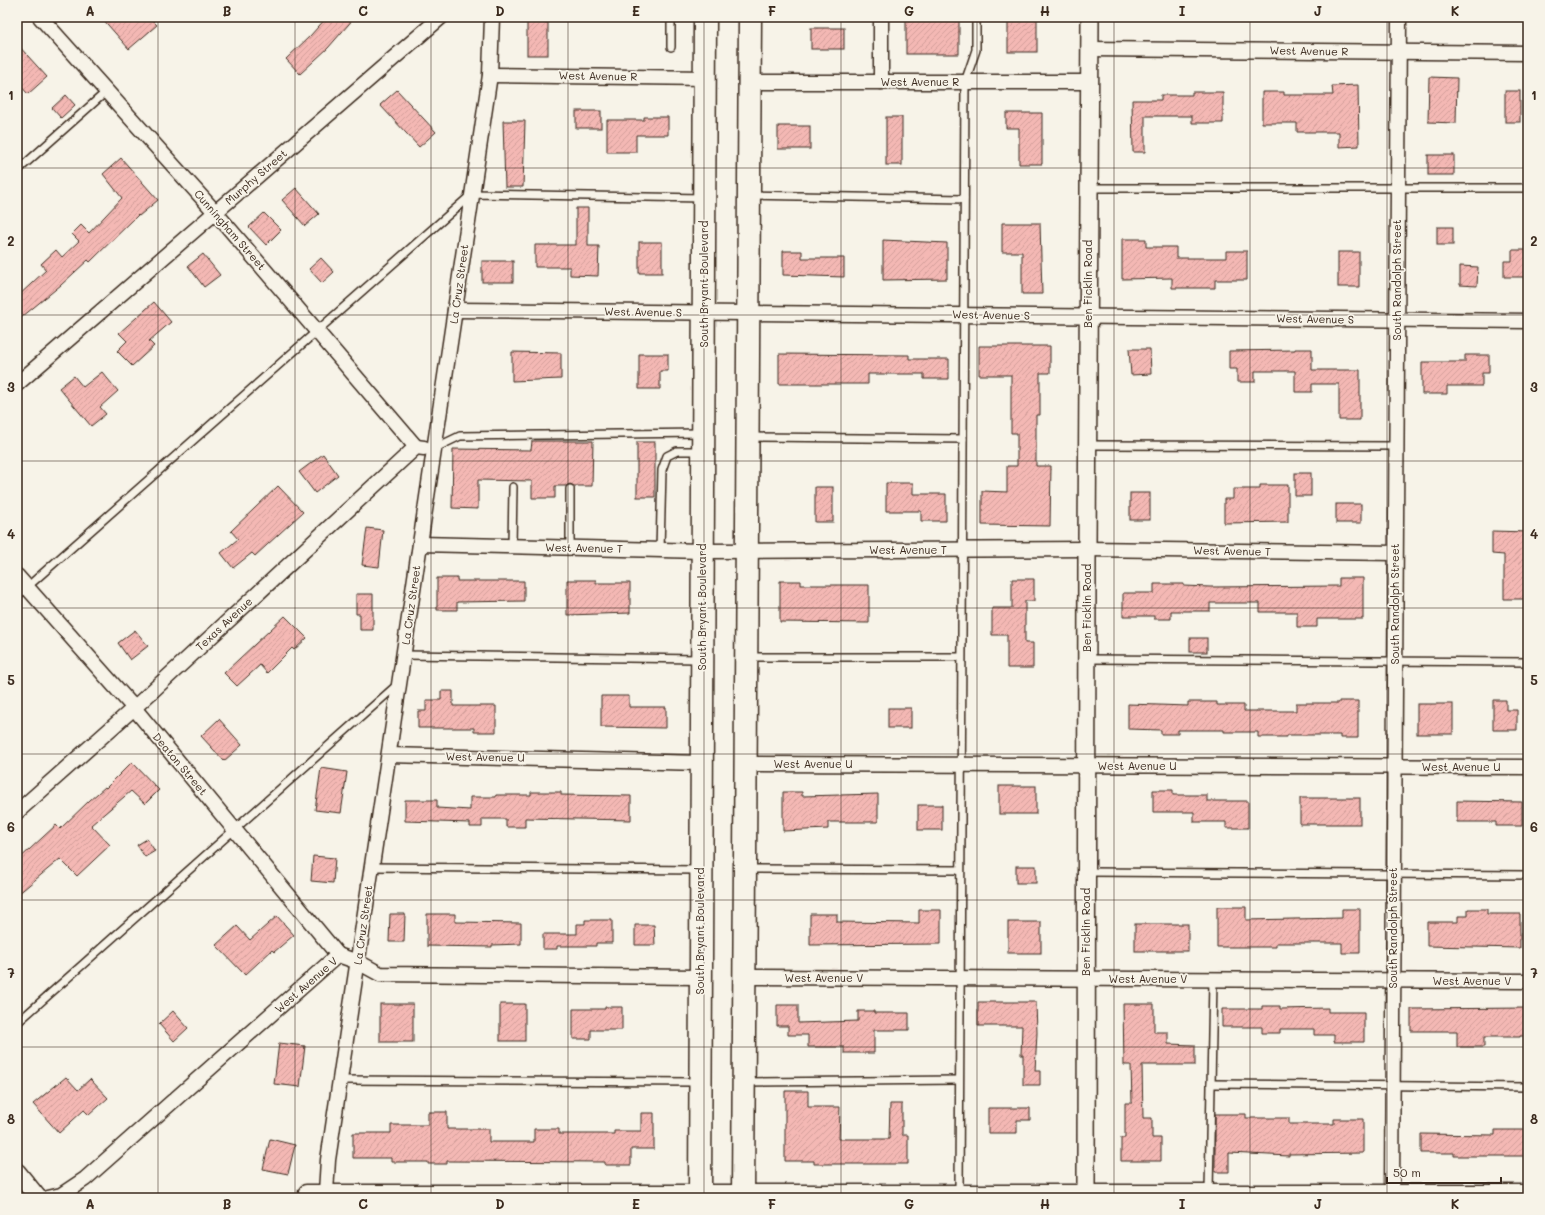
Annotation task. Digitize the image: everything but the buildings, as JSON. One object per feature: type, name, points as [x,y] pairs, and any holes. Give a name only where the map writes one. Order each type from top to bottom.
[{"type":"main road","name":"South Bryant Boulevard","points":[[700,1195],[703,313],[706,78],[705,17]]},
{"type":"main road","points":[[743,1195],[750,17]]},
{"type":"street","name":"Cunningham Street","points":[[40,17],[215,212],[416,447]]},
{"type":"street","name":"Murphy Street","points":[[17,384],[441,17]]},
{"type":"street","name":"La Cruz Street","points":[[326,1192],[328,1160],[490,75],[492,17]]},
{"type":"street","points":[[880,82],[881,17]]},
{"type":"street","name":"Ben Ficklin Road","points":[[1086,1195],[1087,445],[1090,17]]},
{"type":"street","name":"South Randolph Street","points":[[1392,1192],[1399,17]]},
{"type":"street","name":"West Avenue R","points":[[1089,49],[1528,53]]},
{"type":"street","name":"West Avenue R","points":[[490,75],[706,78]]},
{"type":"street","name":"West Avenue R","points":[[750,82],[1089,82]]},
{"type":"street","name":"West Avenue S","points":[[455,310],[1528,321]]},
{"type":"street","points":[[416,447],[434,448]]},
{"type":"street","name":"Texas Avenue","points":[[17,812],[134,708],[416,447]]},
{"type":"street","name":"West Avenue T","points":[[420,544],[702,551],[1087,549],[1395,553]]},
{"type":"street","name":"Deaton Street","points":[[17,576],[22,592],[134,708],[338,955]]},
{"type":"street","name":"West Avenue U","points":[[389,755],[701,762]]},
{"type":"street","name":"West Avenue U","points":[[746,764],[1528,767]]},
{"type":"street","name":"West Avenue V","points":[[48,1198],[61,1195],[85,1179],[338,955],[358,962],[380,974],[700,977]]},
{"type":"street","name":"West Avenue V","points":[[745,978],[1528,981]]},
{"type":"street","points":[[17,1172],[38,1198]]},
{"type":"street","points":[[306,1192],[511,1195],[743,1195],[959,1192],[1086,1195],[1209,1192],[1528,1192]]},
{"type":"lane","points":[[671,17],[671,47]]},
{"type":"lane","points":[[959,1192],[965,82],[976,50],[976,17]]},
{"type":"lane","points":[[17,170],[107,91]]},
{"type":"lane","points":[[1089,188],[1528,188]]},
{"type":"lane","points":[[22,592],[472,194],[704,198]]},
{"type":"lane","points":[[749,196],[964,198]]},
{"type":"lane","points":[[434,448],[460,436],[703,442]]},
{"type":"lane","points":[[748,437],[963,439]]},
{"type":"lane","points":[[660,550],[662,470],[667,456],[703,442]]},
{"type":"lane","points":[[1087,445],[1396,446]]},
{"type":"lane","points":[[512,546],[513,487]]},
{"type":"lane","points":[[570,489],[570,547]]},
{"type":"lane","points":[[404,654],[702,659]]},
{"type":"lane","points":[[747,657],[961,657]]},
{"type":"lane","points":[[1087,659],[1528,662]]},
{"type":"lane","points":[[17,1023],[400,682]]},
{"type":"lane","points":[[372,867],[701,870]]},
{"type":"lane","points":[[745,869],[960,870]]},
{"type":"lane","points":[[1087,872],[1528,875]]},
{"type":"lane","points":[[1209,1192],[1213,980]]},
{"type":"lane","points":[[340,1080],[700,1082]]},
{"type":"lane","points":[[744,1082],[959,1080]]},
{"type":"lane","points":[[1211,1084],[1528,1087]]}]
